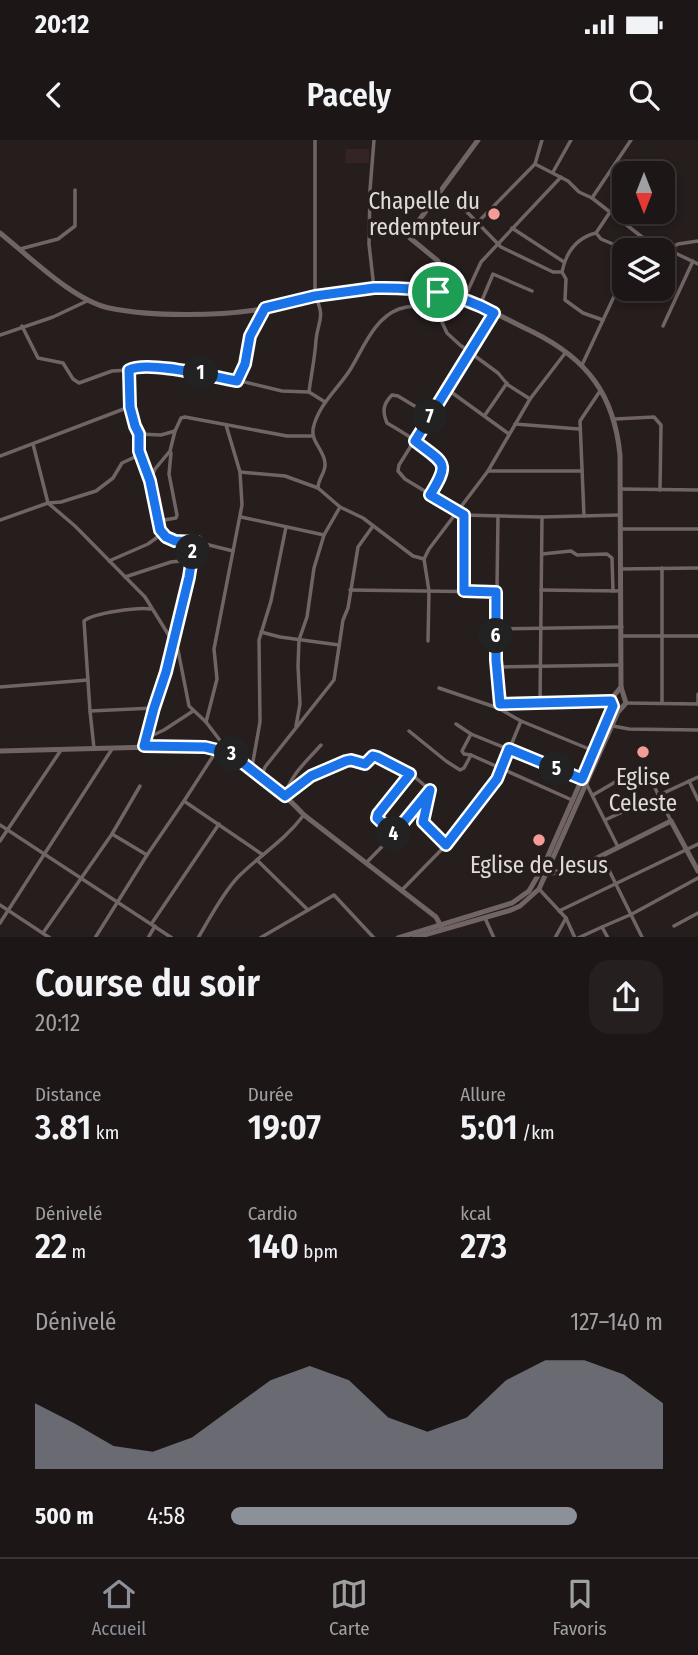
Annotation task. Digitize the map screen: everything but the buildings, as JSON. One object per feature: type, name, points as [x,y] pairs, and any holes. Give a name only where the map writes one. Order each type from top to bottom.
[{"type":"street","points":[[309,392],[316,336],[321,324],[321,307],[315,296],[315,140]]},
{"type":"street","points":[[374,140],[369,244],[374,288]]},
{"type":"street","points":[[438,292],[443,271],[438,261],[409,234],[478,140]]},
{"type":"street","points":[[477,222],[535,164],[542,140]]},
{"type":"street","points":[[553,172],[571,140]]},
{"type":"street","points":[[592,198],[631,140]]},
{"type":"street","points":[[535,164],[561,177],[644,238]]},
{"type":"street","points":[[318,488],[326,462],[313,436],[318,415],[350,370],[363,344],[391,312],[410,306],[458,307],[466,300],[481,262],[561,177]]},
{"type":"street","points":[[20,249],[58,239],[75,226],[75,190]]},
{"type":"street","points":[[467,212],[501,247],[553,272],[562,272]]},
{"type":"street","points":[[603,320],[583,313],[565,300],[566,279],[562,272],[564,262],[577,240],[596,233],[610,212]]},
{"type":"street","points":[[512,228],[564,262]]},
{"type":"street","points":[[0,233],[87,301],[111,308],[178,313],[227,313],[374,288],[416,288],[438,292],[480,305],[567,352],[582,365],[601,390],[615,419],[620,455],[621,687],[625,699],[543,874],[529,891],[512,903],[398,937]]},
{"type":"street","points":[[596,233],[601,239],[612,244]]},
{"type":"street","points":[[675,245],[698,242]]},
{"type":"street","points":[[663,326],[696,262],[675,252]]},
{"type":"street","points":[[480,305],[493,274],[532,291]]},
{"type":"street","points":[[582,365],[612,300]]},
{"type":"street","points":[[0,335],[53,317],[87,301]]},
{"type":"street","points":[[237,381],[245,364],[250,336],[265,308]]},
{"type":"street","points":[[443,308],[440,318],[447,333],[530,399]]},
{"type":"street","points":[[494,313],[399,464],[398,471],[405,479],[464,515],[620,515]]},
{"type":"street","points":[[23,327],[38,358],[63,363],[76,382],[136,366],[153,366],[282,391],[309,392],[325,402]]},
{"type":"street","points":[[428,641],[429,591],[424,559],[446,524],[488,471],[530,399],[567,352]]},
{"type":"street","points":[[129,370],[130,407],[139,434],[139,451],[150,481],[163,534],[175,541],[197,542],[233,551]]},
{"type":"street","points":[[485,415],[507,383]]},
{"type":"street","points":[[447,389],[509,434]]},
{"type":"street","points":[[583,516],[580,421],[601,390]]},
{"type":"street","points":[[430,495],[443,474],[444,467],[415,441],[387,423],[383,410],[392,395],[431,416]]},
{"type":"street","points":[[0,456],[130,407]]},
{"type":"street","points":[[150,481],[155,468],[170,451],[181,418],[186,416],[287,436],[313,436]]},
{"type":"street","points":[[615,419],[654,417],[661,425],[660,490]]},
{"type":"street","points":[[515,424],[579,429]]},
{"type":"street","points":[[206,722],[216,679],[214,649],[236,528],[241,517],[240,472],[226,425]]},
{"type":"street","points":[[139,434],[161,435],[176,431]]},
{"type":"street","points":[[33,444],[48,503],[75,526],[145,597],[174,642],[189,706],[193,711],[206,722],[230,753],[285,796],[304,815],[436,917],[446,937]]},
{"type":"street","points":[[0,520],[102,488],[113,478],[121,465],[134,458],[139,451]]},
{"type":"street","points":[[158,521],[176,518],[177,515],[169,474],[172,458],[170,451]]},
{"type":"street","points":[[488,471],[582,471]]},
{"type":"street","points":[[240,472],[285,476],[318,488],[340,507],[373,526],[413,556],[424,559]]},
{"type":"street","points":[[620,489],[698,490]]},
{"type":"street","points":[[296,728],[300,704],[299,640],[307,617],[314,568],[324,534],[340,507]]},
{"type":"street","points":[[464,515],[464,591]]},
{"type":"street","points":[[498,516],[496,629],[499,706]]},
{"type":"street","points":[[241,517],[324,534]]},
{"type":"street","points":[[540,703],[542,517]]},
{"type":"street","points":[[261,777],[265,767],[334,680],[358,547],[373,526]]},
{"type":"street","points":[[252,769],[260,722],[259,640],[271,601],[286,527]]},
{"type":"street","points":[[620,528],[698,529]]},
{"type":"street","points":[[109,561],[148,544],[163,534]]},
{"type":"street","points":[[144,746],[174,642],[197,542]]},
{"type":"street","points":[[542,554],[571,551],[577,555],[607,554],[612,558],[612,591]]},
{"type":"street","points":[[125,577],[171,562],[191,560]]},
{"type":"street","points":[[662,568],[662,703]]},
{"type":"street","points":[[621,569],[698,568]]},
{"type":"street","points":[[350,590],[496,592]]},
{"type":"street","points":[[541,590],[621,591]]},
{"type":"street","points":[[94,748],[83,628],[87,618],[139,608],[152,609]]},
{"type":"street","points":[[496,629],[621,627]]},
{"type":"street","points":[[261,632],[339,645]]},
{"type":"street","points":[[621,636],[698,636]]},
{"type":"street","points":[[497,667],[621,664]]},
{"type":"street","points":[[0,687],[88,680]]},
{"type":"street","points":[[414,937],[441,926],[485,918],[520,906],[539,889],[572,800],[621,687]]},
{"type":"street","points":[[439,688],[499,706],[521,721],[594,751]]},
{"type":"street","points":[[616,694],[625,699],[698,704],[698,694]]},
{"type":"street","points":[[499,706],[540,703],[612,704],[620,709]]},
{"type":"street","points":[[90,711],[154,708]]},
{"type":"street","points":[[146,738],[193,711]]},
{"type":"street","points":[[401,891],[446,845],[497,779],[521,721]]},
{"type":"street","points":[[456,724],[471,734],[582,779]]},
{"type":"street","points":[[613,726],[629,729],[698,730]]},
{"type":"street","points":[[410,730],[460,770],[471,755]]},
{"type":"street","points":[[471,734],[462,751],[464,754],[572,800]]},
{"type":"street","points":[[285,796],[294,776],[321,745]]},
{"type":"street","points":[[0,751],[144,746],[205,747],[230,753]]},
{"type":"street","points":[[0,923],[113,748]]},
{"type":"street","points":[[95,937],[217,749]]},
{"type":"street","points":[[0,841],[61,750]]},
{"type":"street","points":[[285,796],[311,776],[351,760],[361,765],[373,756],[410,774],[430,790]]},
{"type":"street","points":[[394,834],[380,822],[378,814],[410,774]]},
{"type":"street","points":[[593,795],[626,777],[652,783],[698,871]]},
{"type":"street","points":[[605,820],[698,777]]},
{"type":"street","points":[[689,781],[698,800]]},
{"type":"street","points":[[587,785],[618,847]]},
{"type":"street","points":[[35,937],[112,834],[140,786]]},
{"type":"street","points":[[430,790],[423,822],[446,845]]},
{"type":"street","points":[[366,863],[430,790]]},
{"type":"street","points":[[184,801],[263,855]]},
{"type":"street","points":[[198,937],[236,879],[287,836],[304,815]]},
{"type":"street","points":[[543,874],[579,867],[671,821]]},
{"type":"street","points":[[148,937],[153,925],[219,824]]},
{"type":"street","points":[[0,825],[172,937]]},
{"type":"street","points":[[112,834],[146,855]]},
{"type":"street","points":[[559,911],[698,844]]},
{"type":"street","points":[[602,856],[642,937]]},
{"type":"street","points":[[257,860],[308,910]]},
{"type":"street","points":[[539,889],[566,918],[577,937],[632,914],[698,878]]},
{"type":"street","points":[[260,937],[334,895],[374,937]]},
{"type":"street","points":[[0,905],[50,937]]},
{"type":"street","points":[[674,926],[698,913]]},
{"type":"street","points":[[485,918],[494,937]]},
{"type":"street","points":[[556,937],[566,918]]},
{"type":"street","points":[[602,927],[608,937]]},
{"type":"shaded area","points":[[346,149],[369,149],[369,163],[345,163]]},
{"type":"place","name":"Chapelle du redempteur","points":[[494,214]]},
{"type":"place","name":"Eglise Celeste","points":[[643,752]]},
{"type":"place","name":"Eglise de Jesus","points":[[539,840]]},
{"type":"route","points":[[374,288],[416,288],[438,292],[480,305],[494,313],[415,441],[444,467],[443,474],[430,495],[464,515],[464,591],[496,592],[496,660],[500,704],[611,701],[613,708],[582,779],[509,749],[497,779],[446,845],[423,822],[430,790],[394,834],[380,822],[378,814],[388,798],[410,774],[377,757],[373,756],[361,765],[351,760],[311,776],[285,796],[230,753],[205,747],[144,746],[174,642],[197,542],[175,541],[160,530],[150,481],[139,451],[139,434],[130,407],[128,375],[129,370],[136,366],[153,366],[237,381],[245,364],[250,336],[265,308],[315,296],[374,288]]}]
